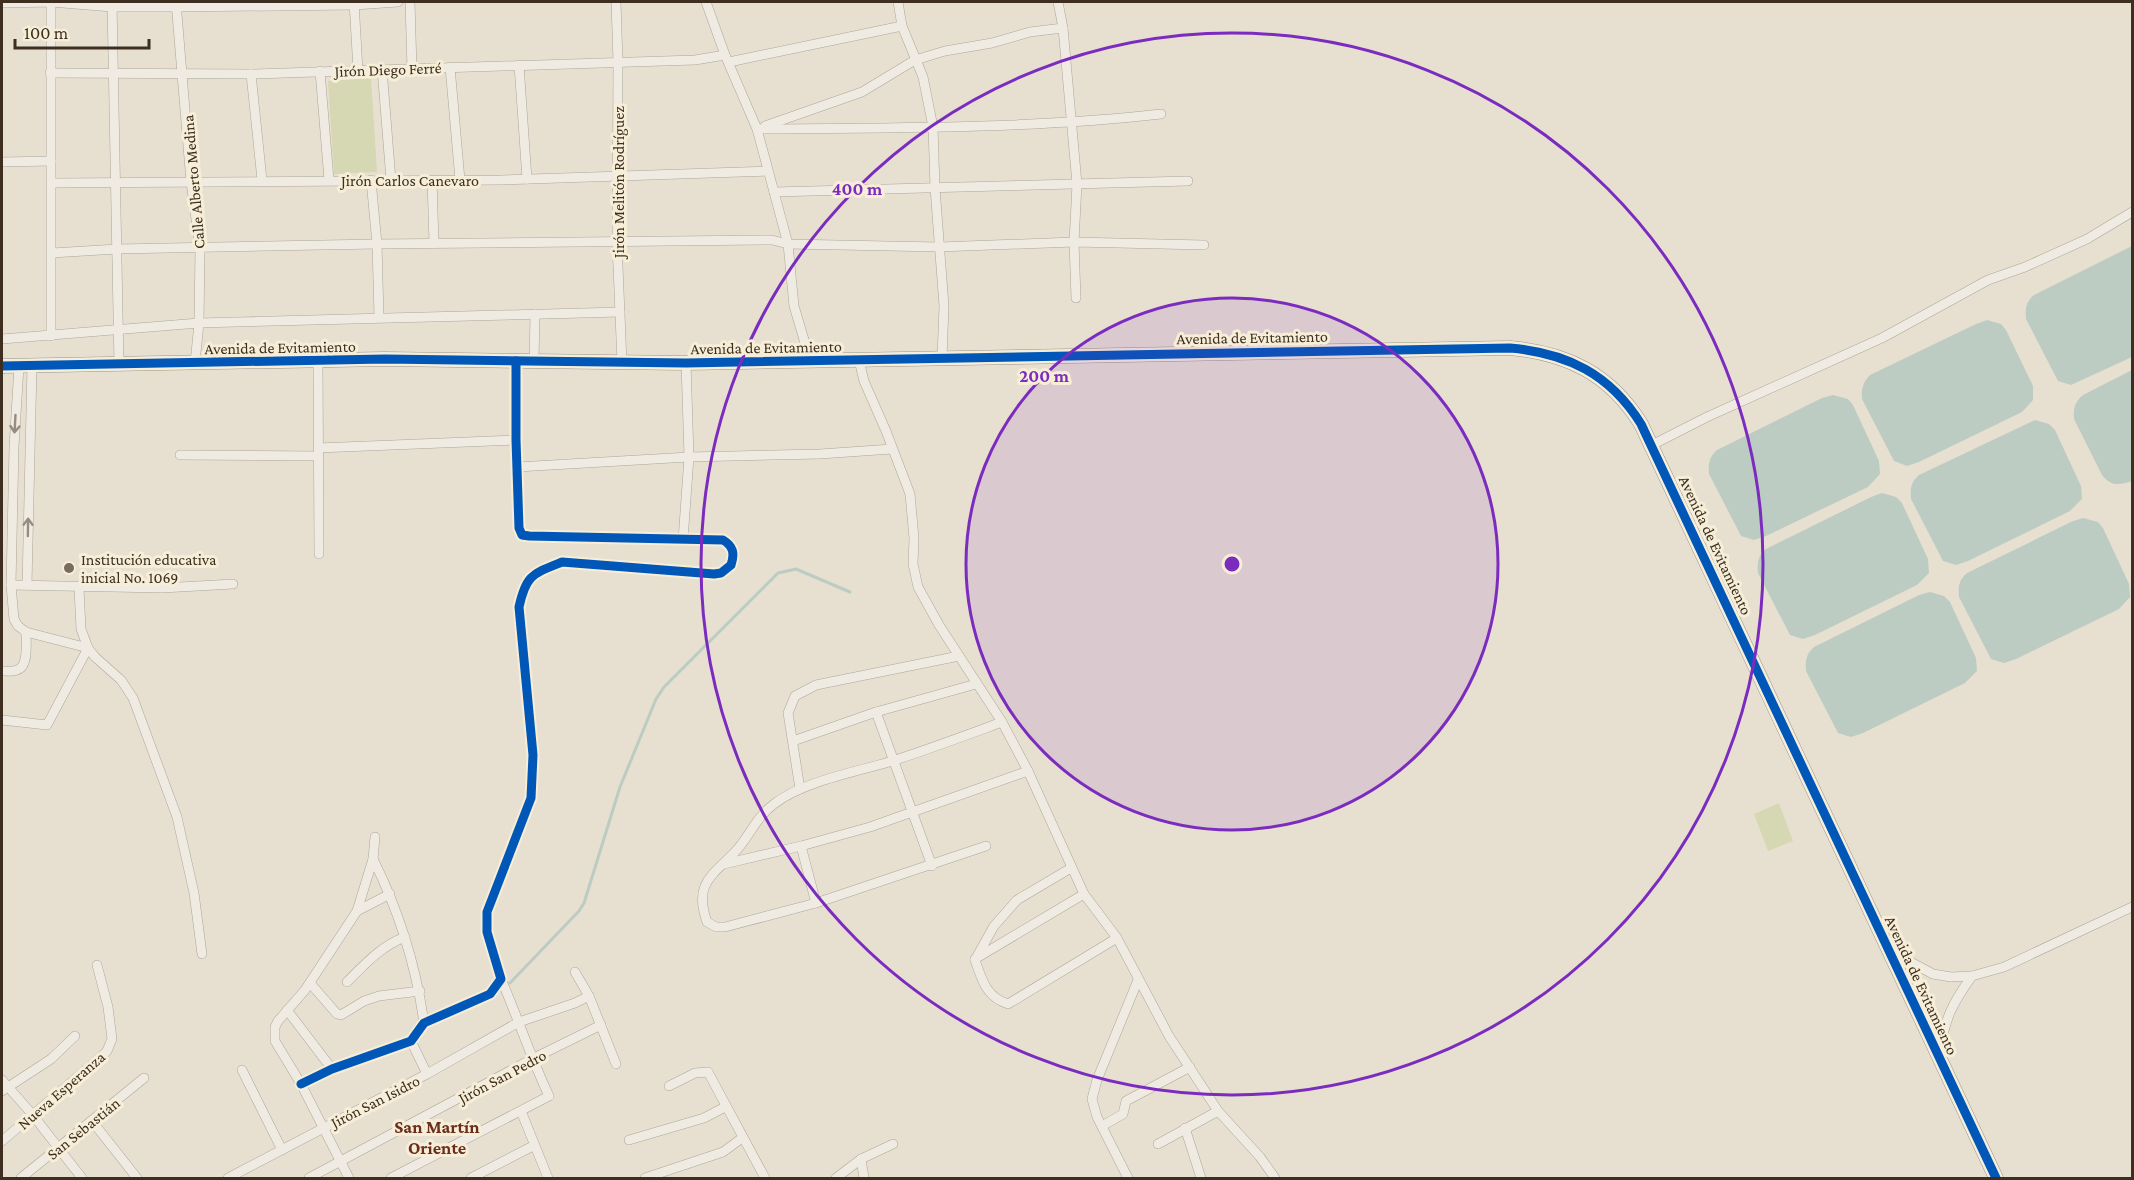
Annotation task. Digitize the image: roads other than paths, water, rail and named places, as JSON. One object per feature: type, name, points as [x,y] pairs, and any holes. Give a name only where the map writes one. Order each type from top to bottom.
[{"type":"street","points":[[51,2],[51,336]]},
{"type":"street","points":[[2,3],[398,2]]},
{"type":"street","points":[[410,2],[412,69]]},
{"type":"street","name":"Jirón Melitón Rodríguez","points":[[616,2],[617,242],[622,363]]},
{"type":"street","points":[[706,2],[757,129],[788,244],[795,306],[810,360]]},
{"type":"street","points":[[898,2],[902,26],[923,77],[933,127],[944,306],[942,358]]},
{"type":"street","points":[[1058,2],[1063,28],[1077,184],[1074,242],[1076,298]]},
{"type":"street","points":[[354,3],[358,70]]},
{"type":"street","points":[[112,4],[119,365]]},
{"type":"street","name":"Calle Alberto Medina","points":[[177,4],[191,182],[200,249],[199,323],[195,363]]},
{"type":"street","name":"Jirón Diego Ferré","points":[[50,73],[251,74],[695,60],[727,58],[902,26]]},
{"type":"street","points":[[757,129],[862,92],[915,60],[1030,32],[1063,28]]},
{"type":"street","points":[[519,65],[527,179]]},
{"type":"street","points":[[450,67],[460,180]]},
{"type":"street","points":[[382,69],[391,180]]},
{"type":"street","points":[[321,71],[329,180]]},
{"type":"street","points":[[251,74],[262,180]]},
{"type":"street","points":[[757,129],[933,127],[1099,121],[1161,114]]},
{"type":"street","points":[[2,162],[51,161]]},
{"type":"street","name":"Jirón Carlos Canevaro","points":[[52,183],[527,179],[768,171]]},
{"type":"street","points":[[371,180],[379,317]]},
{"type":"street","points":[[432,180],[434,243]]},
{"type":"street","points":[[774,192],[1188,180]]},
{"type":"street","points":[[1652,445],[1707,417],[1882,338],[1988,280],[2025,267],[2087,239],[2133,212]]},
{"type":"street","points":[[52,253],[117,249],[376,244],[772,240],[788,244],[939,247],[1074,242],[1204,244]]},
{"type":"street","points":[[2,339],[199,323],[620,312]]},
{"type":"street","points":[[534,362],[535,314]]},
{"type":"street","name":"Avenida de Evitamiento","points":[[2,366],[385,359],[686,363],[1510,348],[1538,350],[1582,367],[1606,383],[1633,410],[1652,445],[1996,1179]]},
{"type":"street","points":[[859,360],[864,381],[910,494],[915,579],[939,625],[1002,722],[1028,771],[1084,894],[1117,938],[1169,1036],[1218,1111],[1260,1157],[1275,1179]]},
{"type":"street","points":[[391,1179],[549,1096],[501,979],[487,932],[487,912],[531,798],[533,755],[519,607],[524,585],[540,571],[562,562],[714,574],[721,573],[731,565],[733,551],[723,540],[522,535],[519,528],[516,441],[516,361]]},
{"type":"street","points":[[318,362],[319,554]]},
{"type":"street","points":[[683,540],[688,457],[686,363]]},
{"type":"street","points":[[25,366],[14,447],[11,585],[14,619],[18,626],[26,632],[88,648]]},
{"type":"street","points":[[25,366],[27,585]]},
{"type":"street","points":[[180,455],[318,452],[516,441]]},
{"type":"street","points":[[517,467],[688,457],[820,454],[892,448]]},
{"type":"street","points":[[11,585],[162,588],[233,584]]},
{"type":"street","points":[[79,588],[81,629],[88,648],[127,688],[177,817],[194,893],[202,954]]},
{"type":"street","points":[[2,671],[17,670],[22,667],[25,662],[26,632]]},
{"type":"street","points":[[2,720],[47,725],[88,648]]},
{"type":"street","points":[[800,789],[788,713],[795,696],[816,685],[959,656]]},
{"type":"street","points":[[793,741],[876,712],[976,684]]},
{"type":"street","points":[[876,712],[932,866]]},
{"type":"street","points":[[986,846],[816,903],[725,927],[711,925],[707,922],[704,913],[702,899],[704,888],[711,874],[736,852],[757,820],[784,797],[800,789],[1002,722]]},
{"type":"street","points":[[722,864],[801,846],[912,813],[1028,771]]},
{"type":"street","points":[[349,1179],[301,1084],[275,1041],[275,1028],[310,983],[357,911],[373,859],[375,837]]},
{"type":"street","points":[[801,846],[816,903]]},
{"type":"street","points":[[373,859],[390,894],[405,937],[420,991],[424,1023]]},
{"type":"street","points":[[1071,868],[1017,900],[994,926],[975,960],[984,987],[998,1001],[1008,1004],[1117,938]]},
{"type":"street","points":[[357,911],[390,894]]},
{"type":"street","points":[[975,960],[1084,894]]},
{"type":"street","points":[[1890,951],[1933,974],[1951,977],[1972,976],[2004,967],[2133,907]]},
{"type":"street","points":[[347,982],[380,950],[391,942],[405,937]]},
{"type":"street","name":"Nueva Esperanza","points":[[2,1141],[101,1057],[110,1046],[111,1030],[108,1007],[97,964]]},
{"type":"street","points":[[575,972],[589,996],[616,1064]]},
{"type":"street","points":[[1939,1054],[1947,1019],[1959,994],[1972,976]]},
{"type":"street","points":[[301,1084],[332,1068],[411,1041],[424,1023],[490,994],[501,979]]},
{"type":"street","points":[[1128,1179],[1102,1126],[1092,1099],[1138,980]]},
{"type":"street","points":[[310,983],[340,1015],[364,1001],[379,996],[420,991]]},
{"type":"street","name":"Jirón San Isidro","points":[[228,1178],[427,1074],[519,1022],[589,996]]},
{"type":"street","points":[[287,1010],[332,1068]]},
{"type":"street","name":"Jirón San Pedro","points":[[309,1179],[532,1059],[601,1025]]},
{"type":"street","points":[[75,1036],[51,1059],[3,1086],[32,1114],[79,1178]]},
{"type":"street","points":[[411,1041],[427,1074]]},
{"type":"street","points":[[1102,1126],[1123,1114],[1126,1101],[1190,1067]]},
{"type":"street","points":[[242,1070],[282,1150]]},
{"type":"street","points":[[669,1086],[695,1073],[708,1072],[765,1179]]},
{"type":"street","name":"San Sebastián","points":[[21,1179],[144,1078]]},
{"type":"street","points":[[629,1140],[704,1118],[726,1107]]},
{"type":"street","points":[[521,1111],[548,1179]]},
{"type":"street","points":[[1158,1144],[1218,1111]]},
{"type":"street","points":[[92,1121],[137,1179]]},
{"type":"street","points":[[1185,1128],[1201,1179]]},
{"type":"street","points":[[645,1179],[723,1152],[742,1138]]},
{"type":"street","points":[[836,1179],[861,1158],[893,1144]]},
{"type":"street","points":[[471,1179],[533,1146]]},
{"type":"street","points":[[861,1158],[864,1179]]},
{"type":"waterway","points":[[510,983],[584,903],[620,787],[656,699],[664,687],[778,573],[796,569],[850,592]]},
{"type":"place","name":"Institución educativa inicial No. 1069","points":[[69,568]]},
{"type":"district","name":"San Martín Oriente","points":[[437,1137]]}]
